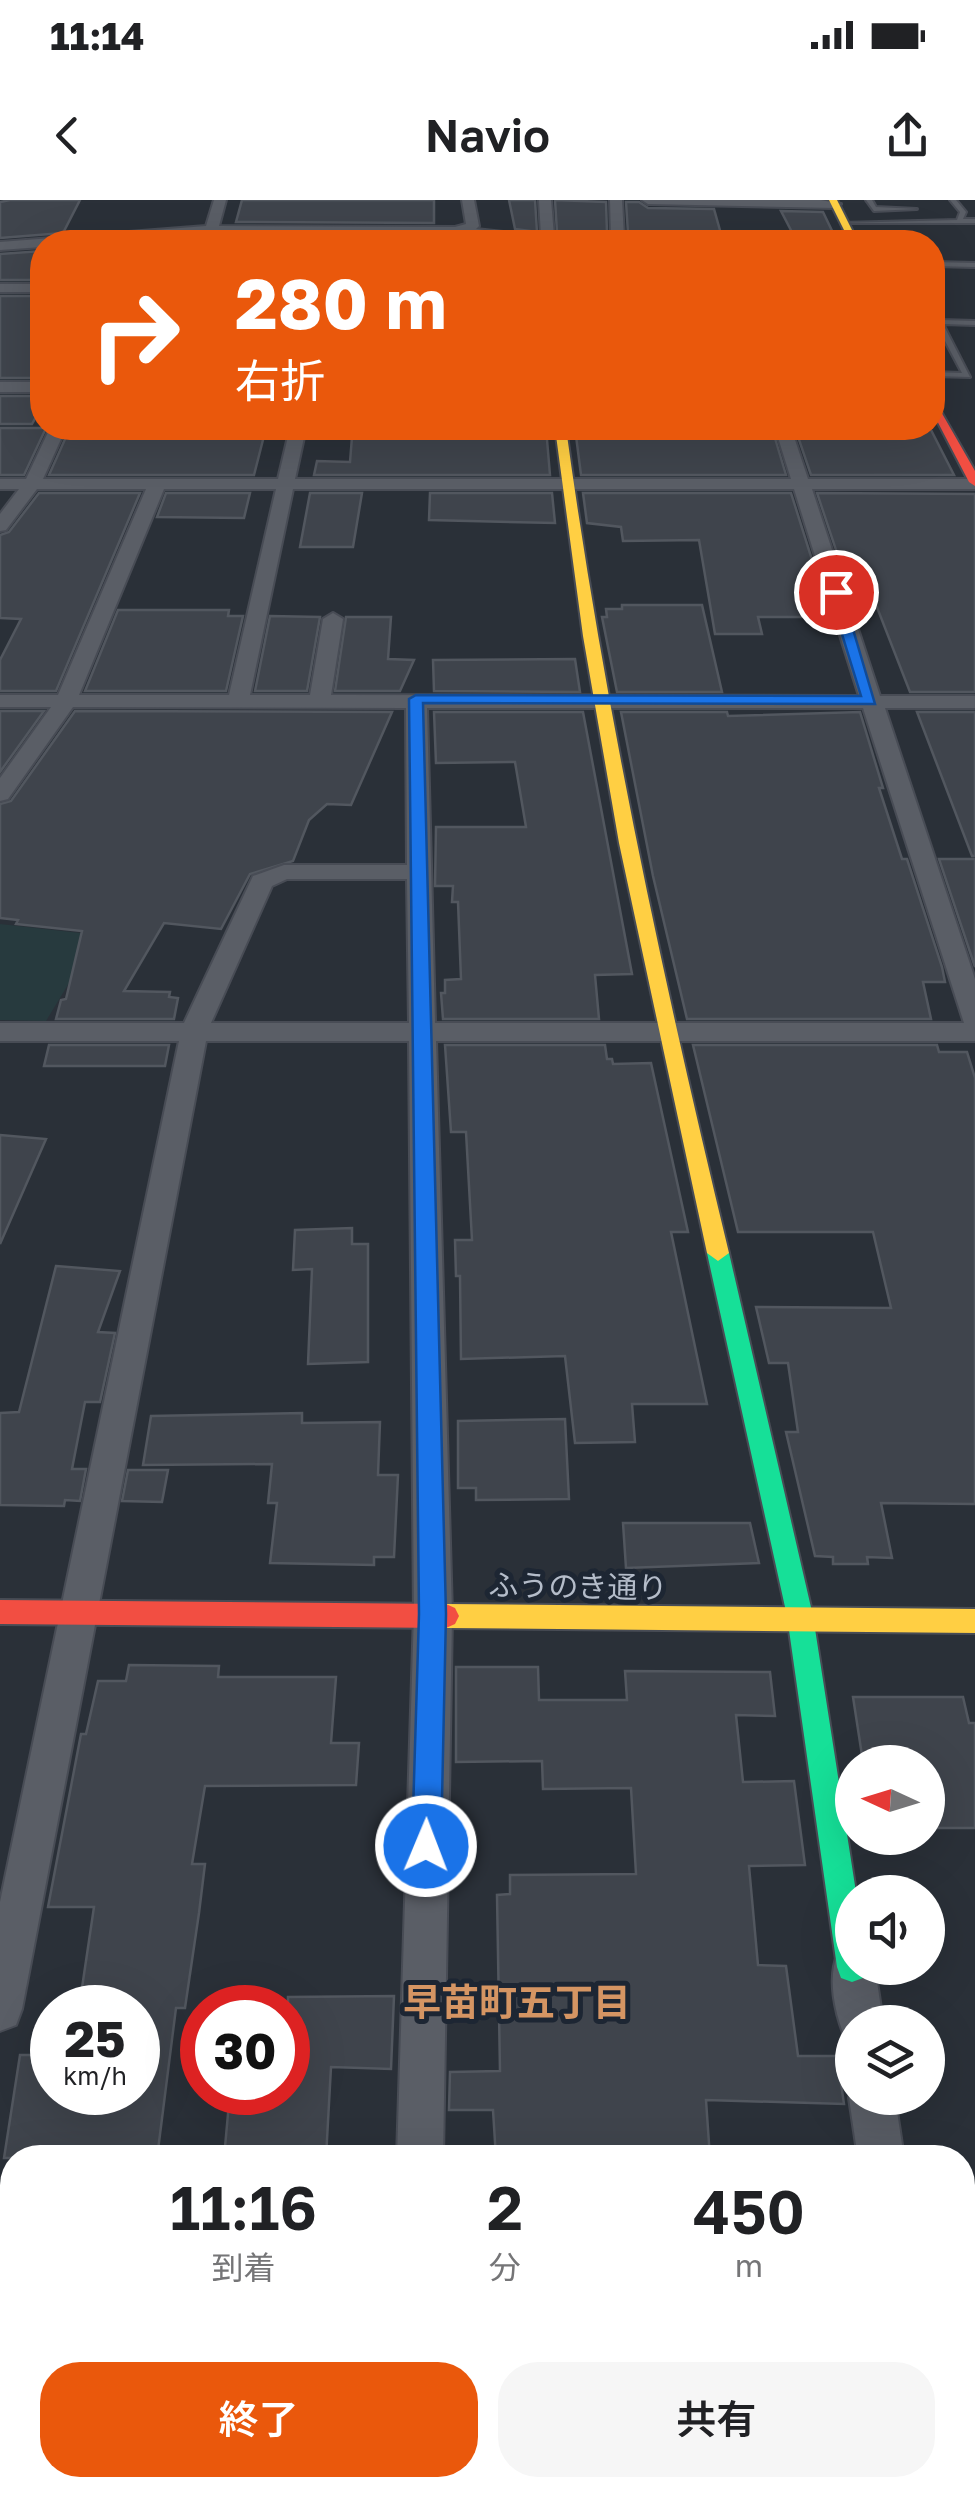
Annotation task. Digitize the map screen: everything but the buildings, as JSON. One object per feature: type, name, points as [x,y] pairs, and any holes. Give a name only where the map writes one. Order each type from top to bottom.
[{"type":"street","points":[[212,229],[220,200]]},
{"type":"street","points":[[459,230],[473,226],[468,200]]},
{"type":"street","points":[[546,200],[547,230]]},
{"type":"street","points":[[616,200],[618,230]]},
{"type":"street","points":[[648,200],[842,217]]},
{"type":"street","points":[[688,202],[695,230]]},
{"type":"street","points":[[206,230],[230,230]]},
{"type":"street","points":[[0,246],[30,244]]},
{"type":"street","points":[[0,288],[30,288]]},
{"type":"street","points":[[0,387],[30,387]]},
{"type":"street","points":[[0,484],[975,483],[945,424]]},
{"type":"street","points":[[0,526],[32,484],[52,440]]},
{"type":"street","points":[[238,702],[295,440]]},
{"type":"street","points":[[561,440],[597,700],[666,1032],[801,1618],[839,1875]]},
{"type":"street","points":[[786,440],[975,1019]]},
{"type":"street","points":[[0,794],[65,702],[157,484]]},
{"type":"street","points":[[320,700],[333,619]]},
{"type":"street","points":[[416,699],[432,1614],[420,2145]]},
{"type":"street","points":[[0,702],[975,702]]},
{"type":"street","points":[[0,2009],[194,1031],[262,880],[284,872],[419,872]]},
{"type":"street","points":[[0,1032],[975,1032]]},
{"type":"street","name":"ふうのき通り","points":[[0,1612],[975,1621]]},
{"type":"street","points":[[875,2115],[879,2145]]},
{"type":"lane","points":[[870,200],[874,209],[914,209]]},
{"type":"lane","points":[[909,200],[922,222]]},
{"type":"lane","points":[[953,200],[963,212],[959,222]]},
{"type":"lane","points":[[842,217],[975,222]]},
{"type":"lane","points":[[945,264],[975,265]]},
{"type":"lane","points":[[945,322],[975,322]]},
{"type":"lane","points":[[945,337],[966,375],[945,374]]},
{"type":"lane","points":[[964,370],[975,370]]},
{"type":"green space","points":[[0,924],[98,935],[46,1021],[0,1020]]},
{"type":"traffic: fast","points":[[718,1253],[800,1616],[838,1875]]},
{"type":"traffic: slow","points":[[833,200],[848,230]]},
{"type":"traffic: slow","points":[[562,440],[590,636],[627,843],[718,1253]]},
{"type":"traffic: slow","points":[[446,1616],[975,1621]]},
{"type":"traffic: jam","points":[[945,424],[975,482]]},
{"type":"traffic: jam","points":[[0,1612],[446,1616]]},
{"type":"district","name":"早苗町五丁目","points":[[517,2001]]},
{"type":"route","points":[[426,1846],[432,1614],[416,699],[870,701],[836,592]]}]
